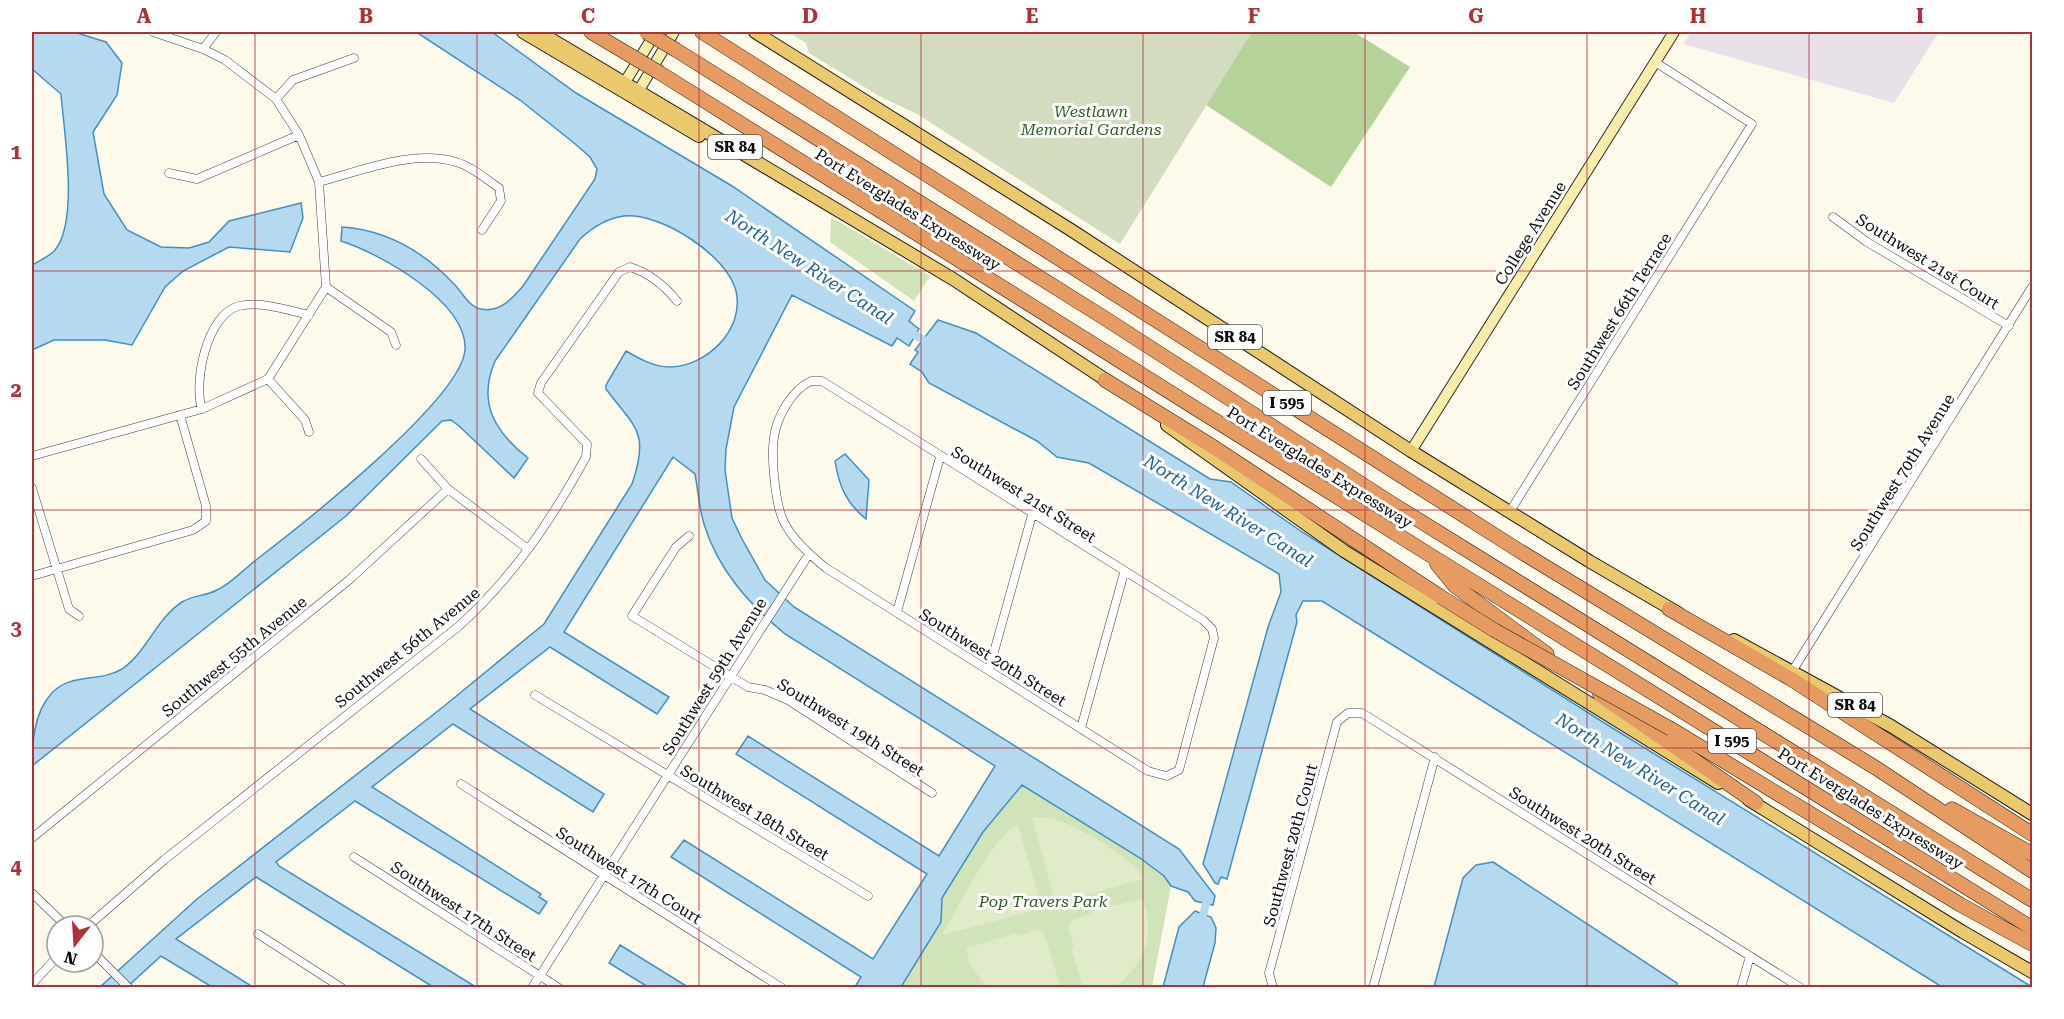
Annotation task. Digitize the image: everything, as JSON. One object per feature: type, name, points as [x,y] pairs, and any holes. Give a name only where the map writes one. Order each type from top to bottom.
[{"type":"highway","name":"Port Everglades Expressway","points":[[591,32],[2032,928]]},
{"type":"highway","points":[[646,32],[1106,319],[1401,508],[2032,900]]},
{"type":"highway","name":"Port Everglades Expressway","points":[[702,32],[1509,544],[1876,768],[2032,871]]},
{"type":"highway","points":[[1106,380],[1215,448],[1494,630],[1671,729],[1940,892],[2032,944]]},
{"type":"highway","points":[[1430,555],[1455,586],[1638,722],[1756,803]]},
{"type":"highway","points":[[1669,609],[1791,679],[2032,834]]},
{"type":"highway","points":[[1876,768],[2032,854]]},
{"type":"main road","points":[[523,32],[736,156],[831,205]]},
{"type":"main road","name":"SR 84","points":[[539,32],[953,279],[1106,380],[1258,492],[1344,550],[1692,769],[1756,803],[1963,932],[2032,972]]},
{"type":"main road","name":"SR 84","points":[[755,32],[1071,230],[1509,513],[1669,609],[1793,670],[1891,726],[2032,814]]},
{"type":"street","points":[[32,456],[202,409],[268,379],[326,287],[320,182],[299,135],[276,99],[239,69],[203,49],[153,32]]},
{"type":"street","points":[[203,49],[216,32]]},
{"type":"street","points":[[625,82],[656,32]]},
{"type":"street","points":[[639,90],[674,32]]},
{"type":"street","name":"College Avenue","points":[[1411,451],[1674,32]]},
{"type":"street","points":[[276,99],[293,80],[354,58]]},
{"type":"street","name":"Southwest 66th Terrace","points":[[1509,513],[1752,124],[1655,62]]},
{"type":"street","points":[[169,172],[197,179],[299,135]]},
{"type":"street","points":[[320,182],[412,159],[436,158],[457,162],[499,188],[501,201],[482,230]]},
{"type":"street","name":"Southwest 21st Court","points":[[1833,217],[1867,242],[2009,326]]},
{"type":"street","name":"Southwest 56th Avenue","points":[[102,914],[164,860],[459,626],[503,583],[528,549],[586,457],[587,444],[538,393],[541,383],[619,272],[630,267],[641,270],[666,287],[677,301]]},
{"type":"street","points":[[326,287],[392,332],[396,345]]},
{"type":"street","name":"Southwest 70th Avenue","points":[[1793,670],[2032,287]]},
{"type":"street","points":[[202,409],[199,400],[204,354],[213,329],[225,312],[239,306],[266,306],[309,315]]},
{"type":"street","points":[[268,379],[305,420],[309,432]]},
{"type":"street","name":"Southwest 21st Street","points":[[809,554],[783,520],[776,483],[774,437],[784,409],[800,386],[811,381],[822,381],[1203,621],[1212,629],[1214,638],[1179,770],[1167,776]]},
{"type":"street","points":[[32,576],[193,530],[206,521],[206,506],[180,415]]},
{"type":"street","points":[[897,612],[940,457]]},
{"type":"street","points":[[421,459],[448,489],[528,549]]},
{"type":"street","points":[[32,488],[69,609],[79,616]]},
{"type":"street","name":"Southwest 55th Avenue","points":[[32,838],[350,580],[448,489]]},
{"type":"street","points":[[988,670],[1032,515]]},
{"type":"street","name":"Southwest 19th Street","points":[[689,536],[676,547],[632,616],[748,687],[765,690],[788,700],[932,793]]},
{"type":"street","name":"Southwest 59th Avenue","points":[[532,987],[784,589],[809,554]]},
{"type":"street","name":"Southwest 20th Street","points":[[809,554],[826,568],[1148,771],[1167,776]]},
{"type":"street","points":[[1081,728],[1124,573]]},
{"type":"street","name":"Southwest 18th Street","points":[[536,696],[868,896]]},
{"type":"street","name":"Southwest 20th Street","points":[[1348,713],[1362,713],[1435,757],[1801,987]]},
{"type":"street","name":"Southwest 20th Court","points":[[1273,987],[1269,973],[1337,722],[1348,713]]},
{"type":"street","points":[[1373,987],[1435,757]]},
{"type":"street","name":"Southwest 17th Court","points":[[461,784],[603,876],[782,987]]},
{"type":"street","name":"Southwest 17th Street","points":[[354,857],[558,987]]},
{"type":"street","points":[[32,893],[54,914]]},
{"type":"street","points":[[258,934],[342,987]]},
{"type":"street","points":[[1741,987],[1750,956]]},
{"type":"street","points":[[105,964],[129,987]]},
{"type":"street","points":[[32,984],[45,970]]},
{"type":"shaded area","points":[[1691,32],[1939,32],[1894,103],[1683,44]]},
{"type":"green space","name":"Westlawn Memorial Gardens","points":[[788,32],[1252,32],[1120,244],[917,114],[879,96],[809,53],[806,43]]},
{"type":"green space","points":[[1180,32],[1354,32],[1410,67],[1331,187],[1206,105]]},
{"type":"green space","points":[[831,217],[930,276],[914,301],[830,242]]},
{"type":"green space","name":"Pop Travers Park","points":[[1022,785],[1141,859],[1164,876],[1171,886],[1152,987],[901,988],[941,922],[941,898],[983,832]]},
{"type":"green space","points":[[1032,817],[1060,821],[1093,837],[1131,863],[1143,879],[1062,902],[1054,898]]},
{"type":"green space","points":[[1018,825],[1041,903],[1037,910],[942,935],[988,857],[1009,831]]},
{"type":"green space","points":[[1142,899],[1147,912],[1148,936],[1140,959],[1125,979],[1115,987],[1083,987],[1071,948],[1074,947],[1068,928],[1072,920],[1093,914],[1092,911]]},
{"type":"green space","points":[[1037,930],[1044,933],[1061,987],[986,987],[970,964],[966,948],[1016,933],[1017,936]]},
{"type":"water","points":[[32,32],[74,32],[106,42],[122,63],[117,95],[93,132],[104,194],[127,230],[161,247],[189,248],[209,242],[229,221],[301,203],[303,218],[290,252],[229,247],[183,271],[165,287],[132,345],[105,340],[54,340],[32,350],[32,265],[55,250],[62,237],[66,219],[68,175],[61,94],[32,69]]},
{"type":"water","points":[[416,32],[492,32],[576,93],[732,186],[915,311],[909,321],[919,329],[909,346],[897,338],[892,346],[792,295],[734,407],[726,449],[725,470],[732,518],[742,539],[765,580],[794,607],[1179,849],[1215,896],[1213,905],[1195,901],[1188,892],[1171,886],[1164,876],[1140,858],[1022,785],[983,832],[942,898],[941,922],[901,987],[855,987],[861,977],[671,857],[684,840],[873,959],[927,874],[736,754],[748,736],[939,856],[995,766],[785,634],[759,611],[726,571],[710,541],[702,518],[695,474],[673,457],[564,632],[669,697],[657,714],[550,647],[470,709],[604,794],[593,812],[453,724],[372,787],[541,894],[539,897],[547,902],[539,914],[355,801],[276,862],[279,866],[476,987],[433,987],[256,877],[176,939],[253,987],[212,987],[161,956],[127,987],[100,987],[197,899],[443,707],[544,624],[632,484],[640,452],[637,431],[606,389],[606,385],[626,351],[658,365],[669,367],[683,365],[696,361],[720,344],[735,319],[736,291],[730,277],[706,250],[690,238],[673,228],[639,217],[618,217],[595,227],[580,239],[495,361],[490,376],[488,390],[492,416],[506,438],[528,458],[514,478],[459,426],[451,420],[442,421],[346,516],[32,766],[38,719],[51,694],[67,683],[104,676],[122,669],[131,662],[173,609],[186,600],[213,592],[227,584],[375,461],[437,399],[457,372],[465,350],[462,332],[452,314],[437,298],[398,268],[377,256],[341,241],[342,227],[374,233],[403,244],[442,272],[477,308],[494,309],[510,300],[523,286],[595,179],[597,169],[590,157],[574,143],[520,100]]},
{"type":"water","points":[[938,320],[976,333],[1210,479],[1231,482],[1302,532],[1606,724],[2032,987],[1942,987],[1322,601],[1303,601],[1296,615],[1297,622],[1227,879],[1221,877],[1218,884],[1215,883],[1203,864],[1268,627],[1281,592],[1279,574],[1089,463],[1057,457],[1037,441],[929,383],[922,372],[910,364],[918,352],[915,350]]},
{"type":"water","points":[[845,454],[869,480],[866,519],[848,500],[839,478],[835,461]]},
{"type":"water","points":[[1493,862],[1677,983],[1676,987],[1434,987],[1463,878],[1476,865]]},
{"type":"water","points":[[1195,911],[1211,917],[1216,928],[1215,943],[1203,987],[1163,987],[1179,927]]},
{"type":"water","points":[[620,945],[688,987],[648,987],[609,963]]},
{"type":"waterway","name":"North New River Canal","points":[[906,330],[931,344]]},
{"type":"waterway","points":[[1201,923],[1207,900],[1203,897]]}]
